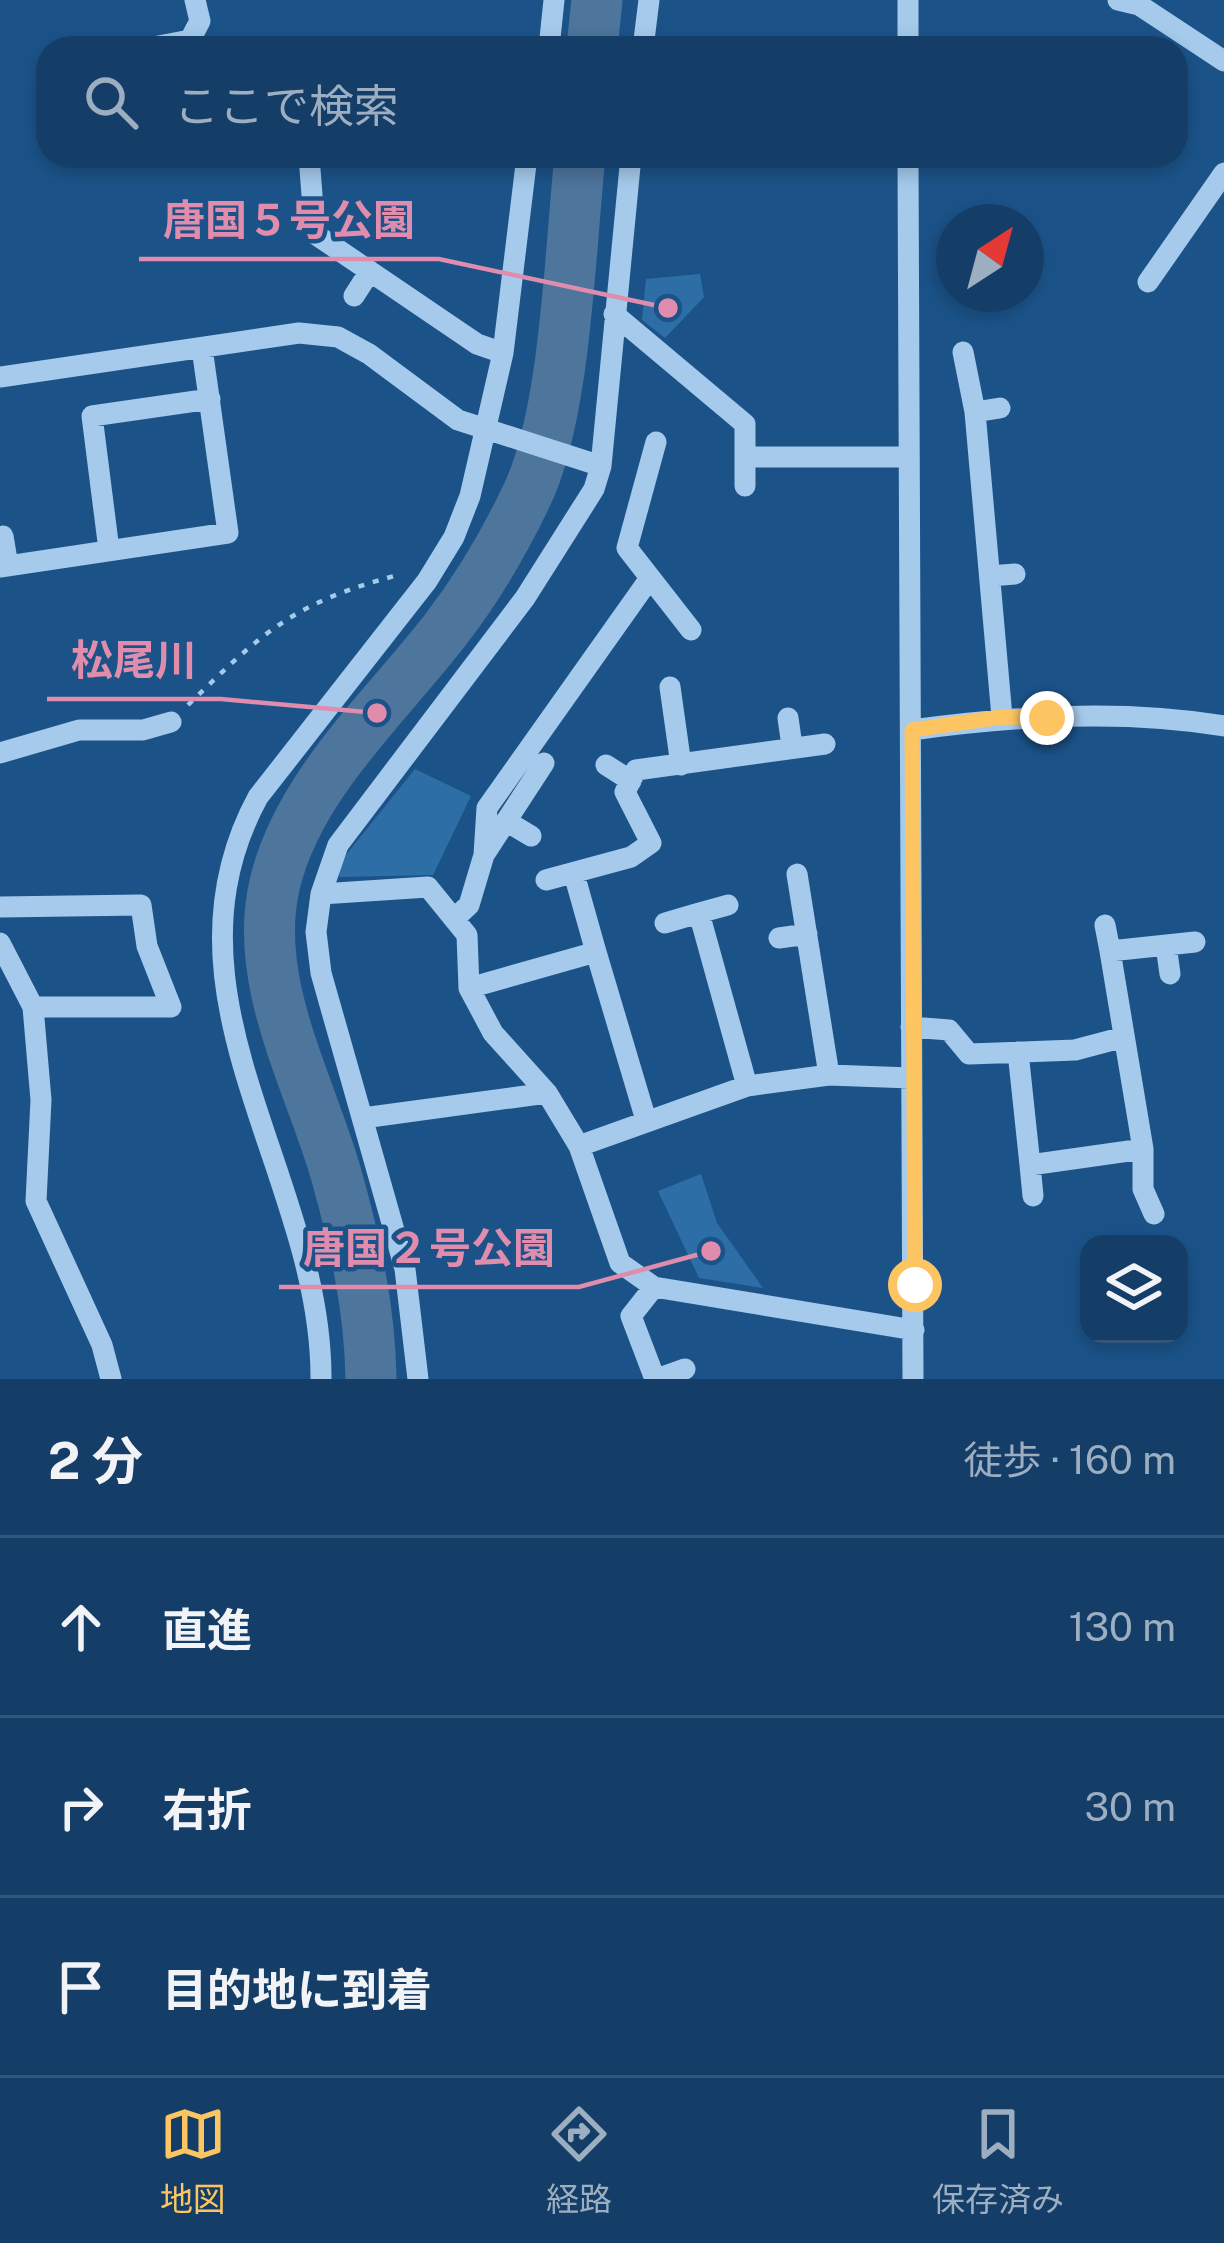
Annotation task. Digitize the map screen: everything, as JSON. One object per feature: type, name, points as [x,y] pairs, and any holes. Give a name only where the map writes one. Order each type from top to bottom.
[{"type":"street","points":[[192,36],[200,21],[195,0]]},
{"type":"street","points":[[550,36],[554,0]]},
{"type":"street","points":[[644,36],[649,0]]},
{"type":"street","points":[[908,0],[908,36]]},
{"type":"street","points":[[1133,2],[1185,36]]},
{"type":"street","points":[[1188,38],[1224,61]]},
{"type":"street","points":[[310,168],[315,234],[477,344],[502,353]]},
{"type":"street","points":[[321,1379],[299,1239],[227,1011],[219,958],[220,909],[240,831],[258,797],[427,581],[454,537],[489,432],[525,168]]},
{"type":"street","points":[[418,1379],[405,1269],[321,974],[316,932],[321,894],[338,845],[525,598],[562,532],[594,489],[631,168]]},
{"type":"street","points":[[908,168],[913,1379]]},
{"type":"street","points":[[1148,283],[1224,172]]},
{"type":"street","points":[[354,296],[370,272]]},
{"type":"street","points":[[614,314],[745,424],[745,486]]},
{"type":"street","points":[[0,377],[299,333],[338,337],[458,420],[595,465]]},
{"type":"street","points":[[3,536],[4,566],[228,533],[202,348]]},
{"type":"street","points":[[963,352],[975,412],[1002,717]]},
{"type":"street","points":[[109,550],[92,416],[209,399]]},
{"type":"street","points":[[975,412],[1000,408]]},
{"type":"street","points":[[656,442],[627,548],[691,630]]},
{"type":"street","points":[[745,457],[908,457]]},
{"type":"street","points":[[990,576],[1015,574]]},
{"type":"street","points":[[454,919],[469,905],[484,855],[487,808],[650,578]]},
{"type":"street","points":[[670,687],[681,765]]},
{"type":"street","points":[[912,730],[1002,717],[1180,718],[1224,725]]},
{"type":"street","points":[[788,718],[792,746]]},
{"type":"street","points":[[0,753],[79,730],[143,730],[171,722]]},
{"type":"street","points":[[546,880],[631,857],[651,843],[625,792],[636,770],[825,744]]},
{"type":"street","points":[[484,855],[544,763]]},
{"type":"street","points":[[606,765],[631,781]]},
{"type":"street","points":[[506,821],[530,836]]},
{"type":"street","points":[[574,874],[646,1120]]},
{"type":"street","points":[[797,874],[829,1075]]},
{"type":"street","points":[[321,894],[428,887],[466,935],[469,988],[493,1033],[548,1093],[579,1146],[620,1262],[654,1287],[914,1330]]},
{"type":"street","points":[[664,923],[728,904]]},
{"type":"street","points":[[0,908],[141,905],[147,946],[171,1006],[33,1007]]},
{"type":"street","points":[[699,913],[747,1086]]},
{"type":"street","points":[[1105,925],[1143,1149],[1143,1189],[1154,1214]]},
{"type":"street","points":[[779,938],[806,934]]},
{"type":"street","points":[[1110,952],[1195,942]]},
{"type":"street","points":[[0,943],[33,1007],[41,1100],[36,1201],[102,1345],[111,1379]]},
{"type":"street","points":[[1166,945],[1170,974]]},
{"type":"street","points":[[469,988],[596,952]]},
{"type":"street","points":[[911,1027],[949,1030],[969,1054],[1075,1050],[1124,1037]]},
{"type":"street","points":[[1018,1052],[1034,1196]]},
{"type":"street","points":[[579,1146],[747,1086],[829,1075],[911,1078]]},
{"type":"street","points":[[362,1118],[548,1093]]},
{"type":"street","points":[[1030,1165],[1143,1149]]},
{"type":"street","points":[[654,1287],[631,1316],[656,1379],[685,1369]]},
{"type":"path","points":[[171,722],[254,641],[301,607],[416,570],[427,581]]},
{"type":"shaded area","points":[[700,274],[704,297],[665,338],[642,320],[646,279]]},
{"type":"shaded area","points":[[415,769],[471,796],[433,875],[339,877],[341,861]]},
{"type":"shaded area","points":[[701,1174],[717,1223],[763,1288],[699,1278],[658,1191]]},
{"type":"waterway","points":[[593,36],[597,0]]},
{"type":"waterway","points":[[371,1379],[364,1301],[349,1224],[277,994],[270,920],[275,883],[303,813],[324,780],[457,614],[526,497],[550,423],[558,378],[579,168]]},
{"type":"place","name":"唐国５号公園","points":[[668,308]]},
{"type":"place","name":"松尾川","points":[[377,713]]},
{"type":"place","name":"唐国２号公園","points":[[711,1251]]},
{"type":"route","points":[[915,1285],[912,730],[1002,717],[1047,718]]}]
